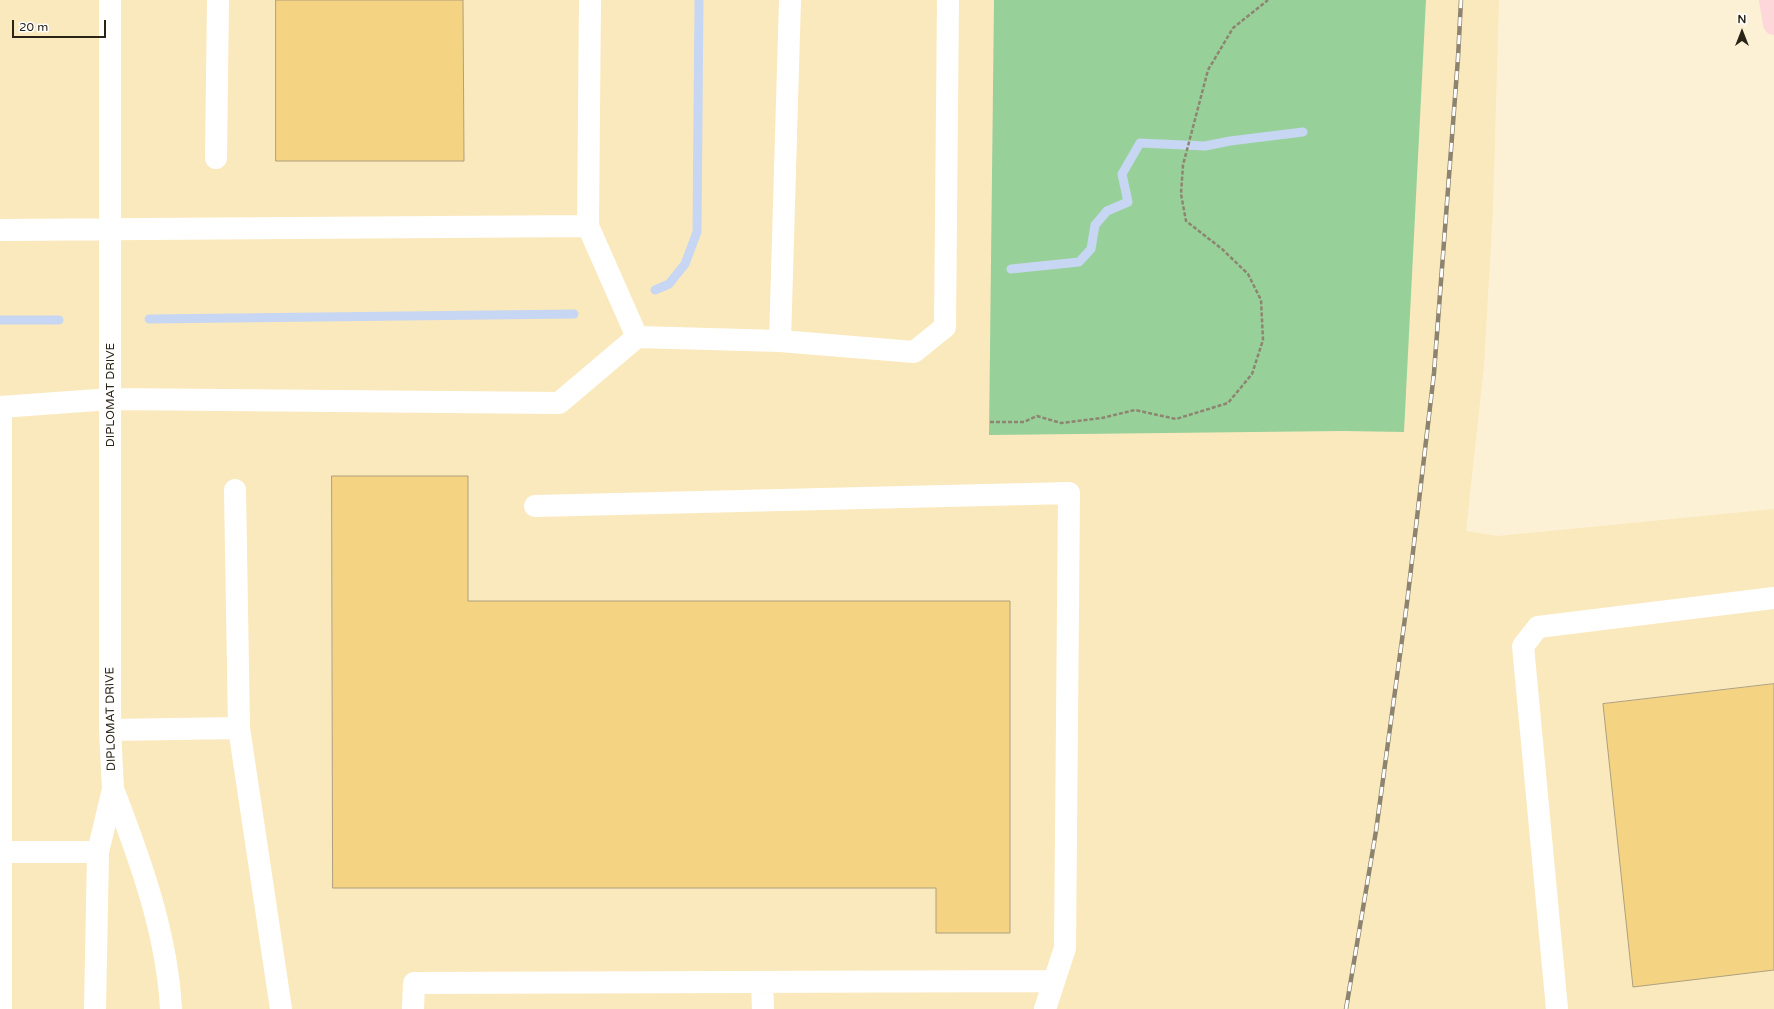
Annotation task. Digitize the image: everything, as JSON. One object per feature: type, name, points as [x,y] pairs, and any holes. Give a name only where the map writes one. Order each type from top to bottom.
[{"type":"main road","points":[[1770,0],[1774,24]]},
{"type":"street","name":"DIPLOMAT DRIVE","points":[[95,1009],[98,852],[113,789],[110,730],[110,0]]},
{"type":"street","points":[[216,158],[218,0]]},
{"type":"street","points":[[590,0],[588,226],[637,337]]},
{"type":"street","points":[[780,341],[790,0]]},
{"type":"street","points":[[1,1009],[1,407],[111,399],[559,403],[637,337],[780,341],[914,352],[945,328],[948,0]]},
{"type":"street","points":[[0,230],[588,226]]},
{"type":"street","points":[[235,490],[239,728],[281,1009]]},
{"type":"street","points":[[535,506],[1069,494],[1065,948],[1045,1009]]},
{"type":"street","points":[[1557,1009],[1524,646],[1538,627],[1774,598]]},
{"type":"street","points":[[110,730],[239,728]]},
{"type":"street","name":"DIPLOMAT DRIVE","points":[[113,789],[137,854],[162,944],[168,972],[171,1009]]},
{"type":"street","points":[[1,852],[98,852]]},
{"type":"street","points":[[413,1009],[414,983],[1054,981]]},
{"type":"street","points":[[762,982],[763,1009]]},
{"type":"path","points":[[990,422],[1024,422],[1037,416],[1061,423],[1102,418],[1135,410],[1176,419],[1228,403],[1252,374],[1263,340],[1261,300],[1248,274],[1186,221],[1181,194],[1183,165],[1208,70],[1233,28],[1268,0]]},
{"type":"shaded area","points":[[0,0],[1499,0],[1493,209],[1484,366],[1466,531],[1498,536],[1774,509],[1774,1009],[0,1009]]},
{"type":"green space","points":[[994,0],[1426,0],[1404,432],[1343,431],[989,435]]},
{"type":"building","points":[[276,0],[463,0],[464,161],[276,161]]},
{"type":"building","points":[[332,476],[468,476],[468,601],[1010,601],[1010,933],[936,933],[936,888],[333,888]]},
{"type":"building","points":[[1774,684],[1774,970],[1633,987],[1603,704]]},
{"type":"waterway","points":[[655,290],[669,284],[685,264],[697,232],[699,0]]},
{"type":"waterway","points":[[1011,269],[1079,262],[1091,249],[1095,225],[1107,211],[1128,202],[1122,174],[1140,143],[1205,146],[1230,141],[1303,132]]},
{"type":"waterway","points":[[149,319],[574,314]]},
{"type":"waterway","points":[[0,320],[59,320]]},
{"type":"railway","points":[[1346,1009],[1376,831],[1407,603],[1434,373],[1461,0]]}]
